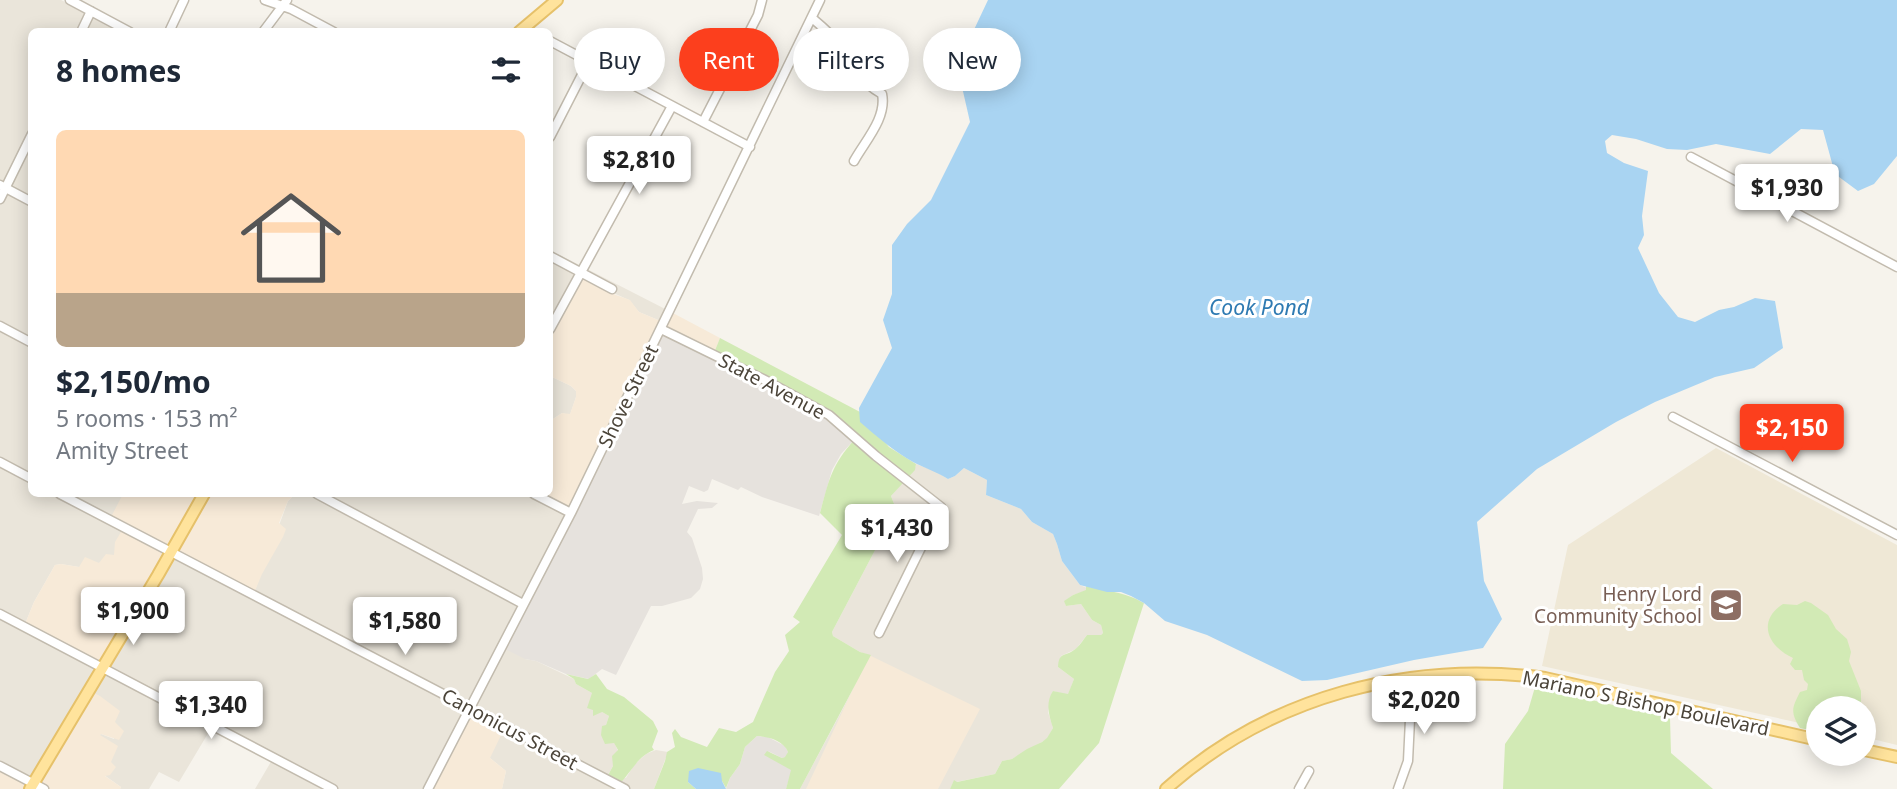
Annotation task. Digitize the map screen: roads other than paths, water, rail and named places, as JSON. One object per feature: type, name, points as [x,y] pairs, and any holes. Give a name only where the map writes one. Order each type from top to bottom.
[{"type":"main road","points":[[526,28],[557,0]]},
{"type":"main road","points":[[36,787],[202,497]]},
{"type":"main road","name":"Mariano S Bishop Boulevard","points":[[1166,789],[1219,748],[1278,716],[1339,692],[1375,683],[1442,674],[1480,673],[1545,678],[1806,737]]},
{"type":"main road","points":[[1876,753],[1897,757]]},
{"type":"street","points":[[70,0],[87,6],[123,28]]},
{"type":"street","points":[[171,28],[184,0]]},
{"type":"street","points":[[265,0],[284,3],[327,28]]},
{"type":"street","points":[[703,122],[758,15],[762,0]]},
{"type":"street","name":"Shove Street","points":[[428,789],[571,513],[820,0]]},
{"type":"street","points":[[266,28],[284,3]]},
{"type":"street","points":[[82,28],[87,6]]},
{"type":"street","points":[[812,18],[849,55],[858,73],[883,94],[884,102],[877,120],[854,161]]},
{"type":"street","points":[[553,43],[574,53]]},
{"type":"street","points":[[553,132],[574,91]]},
{"type":"street","points":[[644,91],[750,147]]},
{"type":"street","points":[[553,324],[672,106]]},
{"type":"street","points":[[0,199],[3,187],[28,141]]},
{"type":"street","points":[[1691,157],[1897,267]]},
{"type":"street","points":[[3,187],[28,200]]},
{"type":"street","points":[[553,258],[612,289]]},
{"type":"street","points":[[0,326],[28,341]]},
{"type":"street","name":"State Avenue","points":[[661,329],[829,415],[941,507],[879,633]]},
{"type":"street","points":[[1673,417],[1897,535]]},
{"type":"street","points":[[0,462],[28,477]]},
{"type":"street","name":"Canonicus Street","points":[[66,497],[625,789]]},
{"type":"street","points":[[323,497],[523,604]]},
{"type":"street","points":[[540,497],[571,513]]},
{"type":"street","points":[[0,614],[333,789]]},
{"type":"street","points":[[1398,789],[1408,761],[1411,699],[1408,678]]},
{"type":"street","points":[[0,766],[36,787]]},
{"type":"street","points":[[1299,789],[1310,771]]},
{"type":"water","name":"Cook Pond","points":[[988,0],[1897,0],[1897,156],[1874,184],[1858,191],[1835,174],[1823,130],[1801,129],[1770,154],[1716,144],[1687,150],[1667,149],[1612,135],[1605,141],[1607,153],[1624,163],[1648,171],[1642,216],[1644,235],[1638,248],[1659,293],[1678,317],[1695,322],[1719,310],[1755,298],[1775,301],[1783,348],[1754,368],[1715,377],[1616,422],[1537,469],[1477,522],[1484,581],[1502,619],[1483,648],[1414,660],[1327,680],[1302,681],[1207,635],[1165,621],[1131,596],[1080,585],[1062,561],[1053,534],[1032,522],[1021,509],[986,495],[987,480],[964,468],[948,479],[906,458],[860,422],[859,408],[892,348],[883,320],[892,294],[892,245],[907,224],[931,200],[970,122],[963,91],[1021,91],[1021,28],[975,28]]},
{"type":"water","points":[[698,768],[721,773],[726,789],[696,789],[688,782],[689,771]]},
{"type":"place","name":"Henry Lord Community School","points":[[1726,605]]}]
